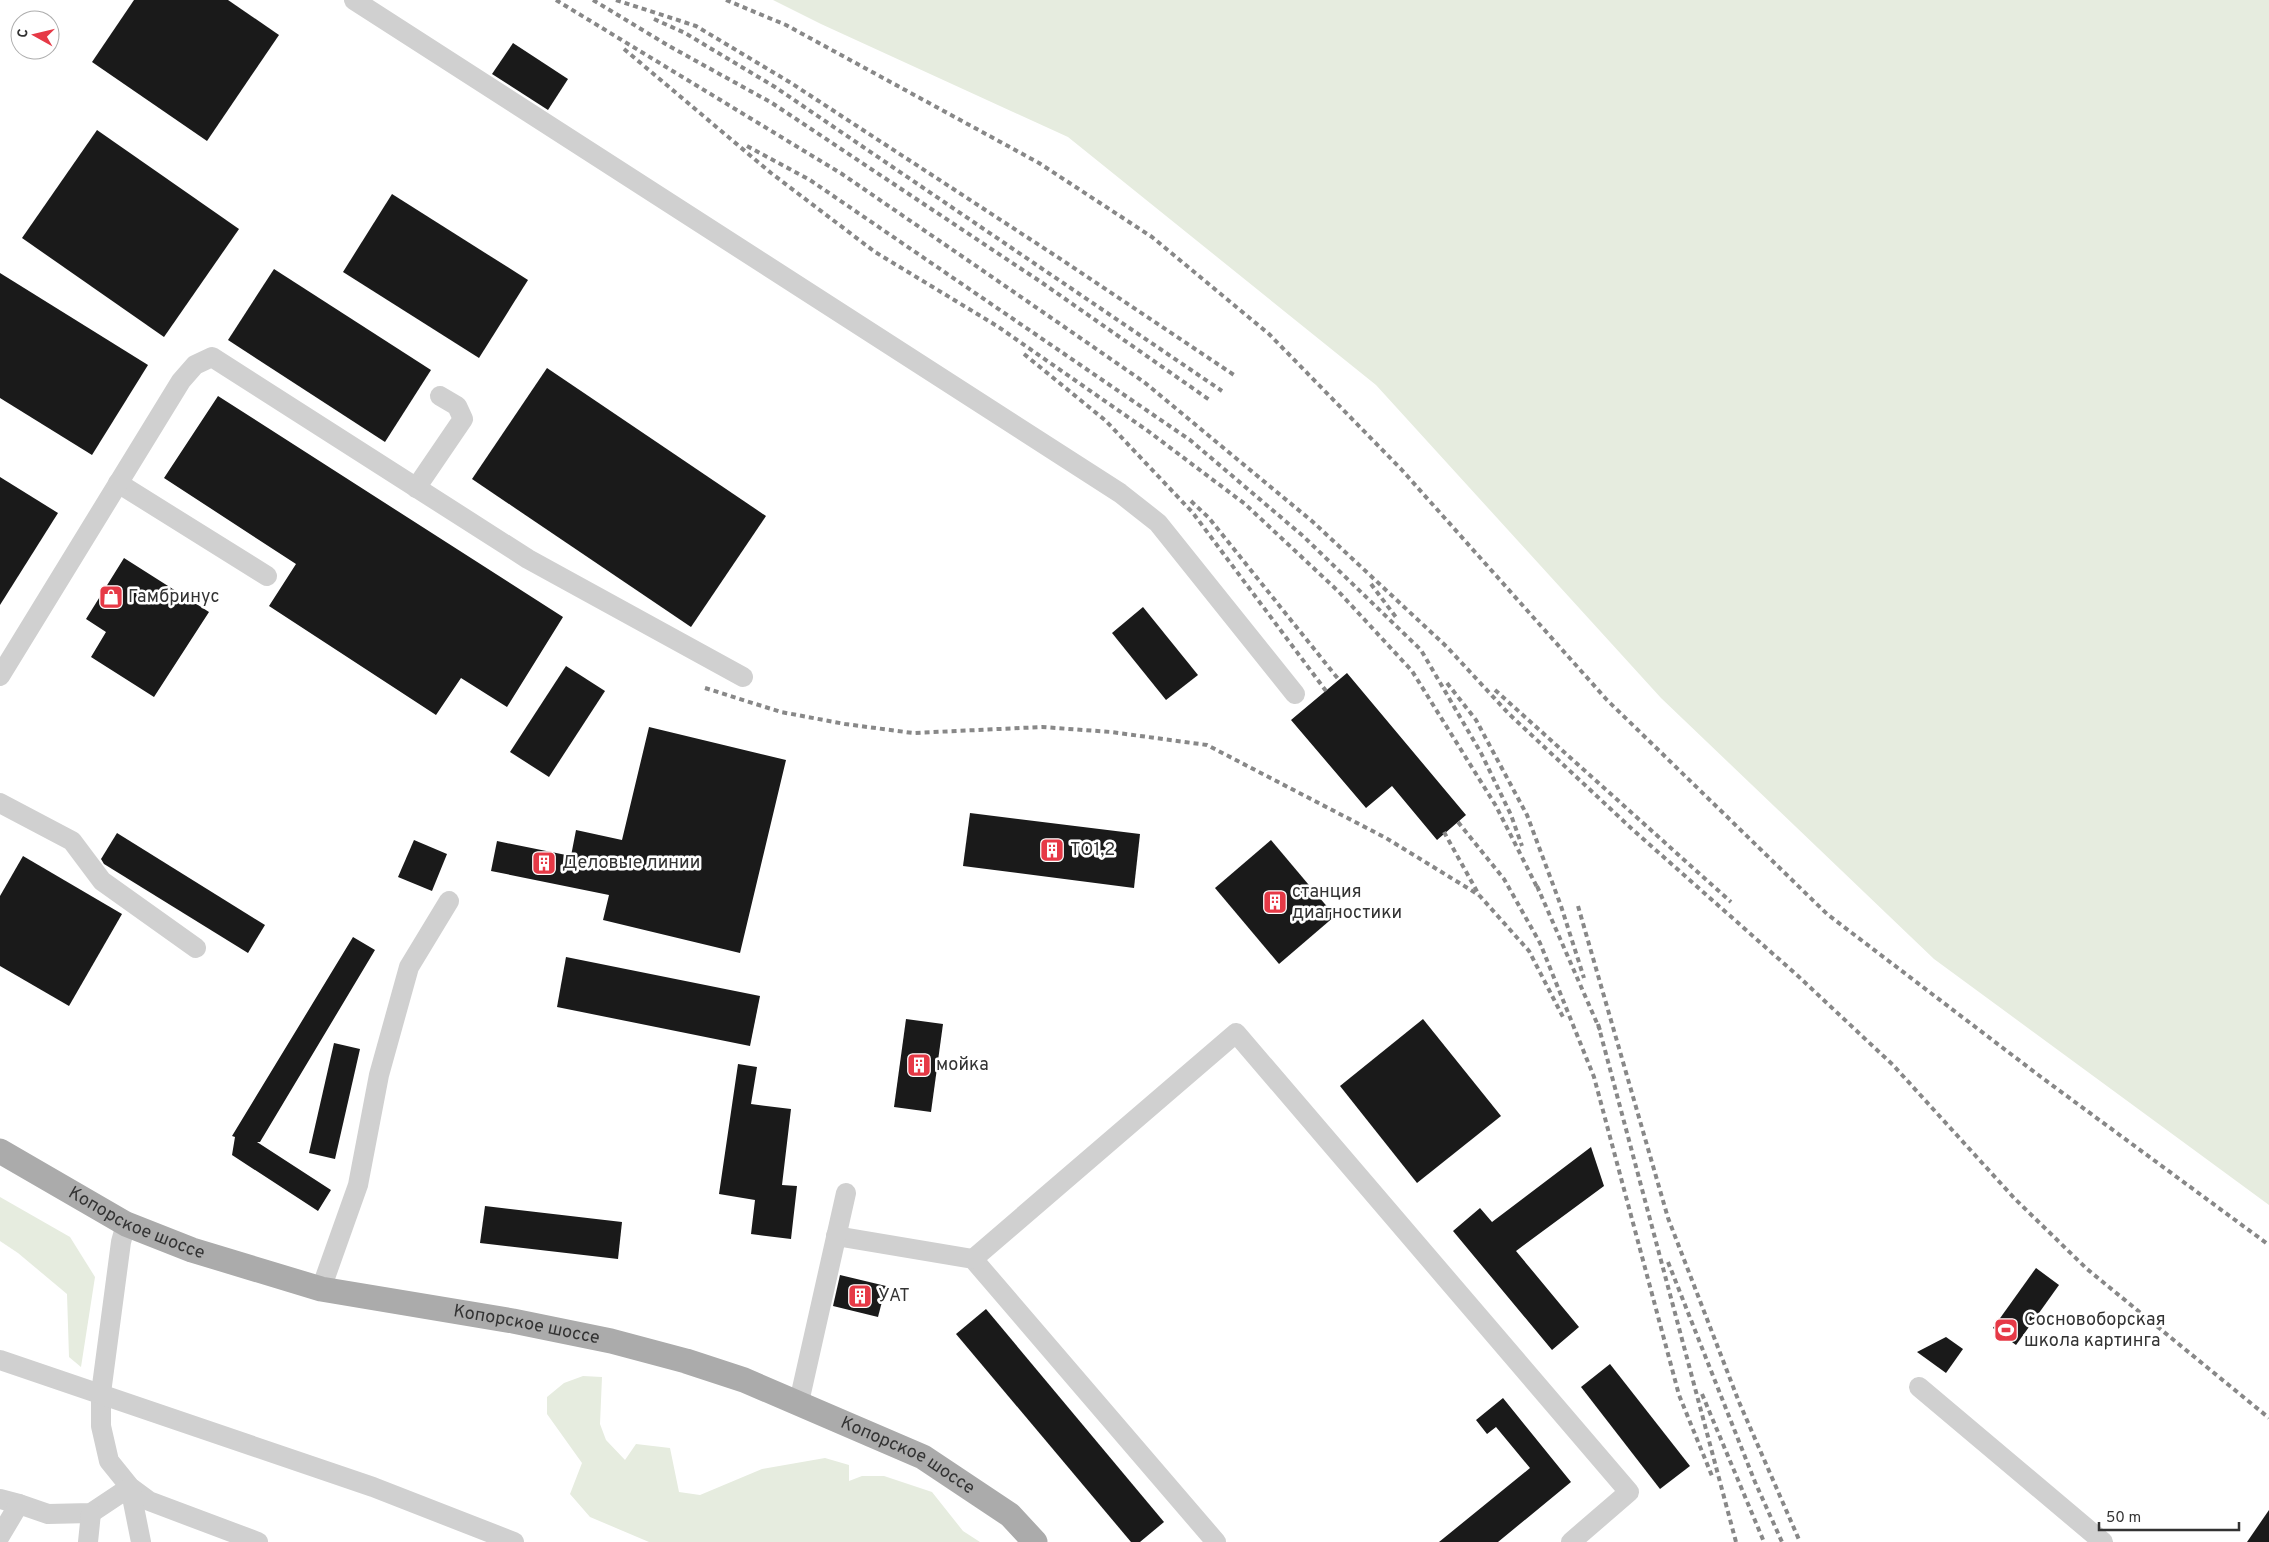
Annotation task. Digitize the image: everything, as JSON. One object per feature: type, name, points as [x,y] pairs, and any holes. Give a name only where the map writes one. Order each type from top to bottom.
[{"type":"main road","name":"Копорское шоссе","points":[[0,1151],[126,1224],[192,1250],[321,1289],[514,1321],[611,1341],[686,1361],[799,1402],[923,1457],[1010,1514],[1035,1542]]},
{"type":"street","points":[[354,0],[1120,493],[1158,523],[1295,694]]},
{"type":"street","points":[[0,676],[181,381],[195,366],[212,357],[528,559],[742,677]]},
{"type":"street","points":[[416,488],[462,419],[457,406],[440,396]]},
{"type":"street","points":[[118,483],[267,576]]},
{"type":"street","points":[[0,803],[72,841],[102,881],[196,948]]},
{"type":"street","points":[[321,1289],[358,1185],[379,1075],[410,967],[449,902]]},
{"type":"street","points":[[973,1259],[1236,1033],[1630,1492],[1571,1542]]},
{"type":"street","points":[[799,1402],[846,1193]]},
{"type":"street","points":[[126,1224],[121,1242],[101,1393],[101,1426],[110,1461],[130,1486],[149,1501],[258,1542]]},
{"type":"street","points":[[836,1236],[973,1259],[1216,1542]]},
{"type":"street","points":[[0,1360],[373,1487],[514,1542]]},
{"type":"street","points":[[1919,1387],[2103,1542]]},
{"type":"street","points":[[0,1499],[48,1514],[91,1514],[130,1486]]},
{"type":"street","points":[[130,1486],[141,1542]]},
{"type":"street","points":[[0,1536],[19,1504]]},
{"type":"street","points":[[88,1542],[91,1514]]},
{"type":"shaded area","points":[[773,0],[2269,0],[2269,1205],[1934,959],[1661,698],[1376,385],[1068,137],[821,24]]},
{"type":"shaded area","points":[[0,1197],[70,1237],[95,1277],[81,1367],[69,1357],[67,1294],[18,1253],[0,1241]]},
{"type":"shaded area","points":[[583,1376],[602,1377],[600,1424],[606,1440],[625,1460],[636,1444],[670,1448],[679,1492],[700,1495],[762,1469],[825,1458],[849,1465],[849,1481],[862,1476],[884,1476],[932,1492],[963,1531],[980,1542],[649,1542],[590,1517],[570,1494],[582,1463],[547,1414],[547,1397],[564,1383]]},
{"type":"building","points":[[134,0],[228,0],[279,35],[207,141],[92,62]]},
{"type":"building","points":[[513,43],[568,79],[548,110],[492,74]]},
{"type":"building","points":[[97,130],[239,229],[164,337],[22,238]]},
{"type":"building","points":[[392,194],[528,280],[479,358],[343,272]]},
{"type":"building","points":[[274,269],[431,370],[385,442],[228,340]]},
{"type":"building","points":[[0,273],[148,365],[92,455],[0,398]]},
{"type":"building","points":[[547,368],[766,516],[691,627],[472,479]]},
{"type":"building","points":[[218,396],[563,617],[507,707],[461,678],[436,715],[269,606],[296,564],[164,478]]},
{"type":"building","points":[[0,477],[58,513],[0,605]]},
{"type":"building","points":[[124,558],[209,612],[154,697],[91,657],[106,632],[86,619]]},
{"type":"building","points":[[1143,607],[1198,675],[1166,700],[1112,633]]},
{"type":"building","points":[[566,666],[605,691],[549,777],[510,752]]},
{"type":"building","points":[[1347,673],[1466,815],[1437,840],[1392,786],[1366,808],[1291,720]]},
{"type":"building","points":[[649,727],[786,760],[740,953],[603,920],[609,895],[491,871],[497,841],[571,856],[576,830],[622,840]]},
{"type":"building","name":"ТО1,2","points":[[970,813],[1140,834],[1134,888],[963,866]]},
{"type":"building","points":[[117,833],[265,925],[248,953],[104,864],[101,859]]},
{"type":"building","points":[[414,840],[447,854],[432,891],[398,877]]},
{"type":"building","name":"станция диагностики","points":[[1271,840],[1335,916],[1279,964],[1215,888]]},
{"type":"building","points":[[23,856],[122,914],[69,1006],[0,966],[0,896]]},
{"type":"building","points":[[353,937],[375,950],[260,1142],[257,1142],[331,1190],[318,1211],[232,1155],[235,1137],[232,1136]]},
{"type":"building","points":[[566,957],[760,996],[750,1046],[557,1007]]},
{"type":"building","name":"мойка","points":[[906,1019],[943,1024],[931,1112],[894,1107]]},
{"type":"building","points":[[1423,1019],[1501,1116],[1417,1183],[1340,1086]]},
{"type":"building","points":[[334,1043],[360,1049],[335,1159],[309,1153]]},
{"type":"building","points":[[738,1064],[757,1067],[751,1104],[791,1109],[782,1185],[797,1186],[791,1239],[751,1234],[755,1200],[719,1194]]},
{"type":"building","points":[[1591,1147],[1604,1186],[1516,1251],[1579,1327],[1552,1350],[1453,1231],[1480,1208],[1492,1222]]},
{"type":"building","points":[[485,1206],[622,1222],[618,1259],[480,1243]]},
{"type":"building","points":[[2036,1268],[2059,1285],[2016,1345],[1993,1328]]},
{"type":"building","name":"УАТ","points":[[840,1275],[886,1286],[878,1317],[833,1306]]},
{"type":"building","points":[[986,1309],[1164,1522],[1140,1542],[1131,1542],[956,1334]]},
{"type":"building","points":[[1946,1337],[1963,1349],[1946,1373],[1917,1352]]},
{"type":"building","points":[[1610,1364],[1690,1466],[1660,1489],[1581,1387]]},
{"type":"building","points":[[1503,1398],[1571,1482],[1498,1542],[1439,1542],[1530,1468],[1496,1427],[1487,1434],[1476,1420]]},
{"type":"building","points":[[2269,1510],[2269,1542],[2247,1542]]},
{"type":"railway","points":[[556,0],[842,174],[1144,382],[1313,522],[1447,647],[1509,714],[1632,829],[1798,976],[1893,1065],[2015,1199],[2087,1269],[2269,1418]]},
{"type":"railway","points":[[593,0],[669,46],[772,103],[1041,282],[1211,401]]},
{"type":"railway","points":[[616,0],[696,26],[791,83],[1234,375]]},
{"type":"railway","points":[[726,0],[786,25],[1039,163],[1152,237],[1269,334],[1401,469],[1607,700],[1827,914],[2041,1077],[2269,1245]]},
{"type":"railway","points":[[654,19],[685,33],[775,87],[1222,391]]},
{"type":"railway","points":[[624,49],[771,173],[875,252],[997,326],[1148,431],[1245,504],[1338,591],[1412,671],[1496,806],[1539,891]]},
{"type":"railway","points":[[747,146],[810,180],[1190,440],[1303,536],[1421,650],[1481,753],[1511,815],[1522,846]]},
{"type":"railway","points":[[1024,354],[1106,421],[1193,513],[1326,691]]},
{"type":"railway","points":[[1191,501],[1209,518],[1339,680]]},
{"type":"railway","points":[[1371,584],[1398,620]]},
{"type":"railway","points":[[1447,683],[1476,720],[1527,815],[1561,906],[1584,978]]},
{"type":"railway","points":[[705,688],[781,712],[845,724],[913,733],[1042,727],[1111,732],[1207,745],[1386,838],[1479,895]]},
{"type":"railway","points":[[1495,690],[1731,902]]},
{"type":"railway","points":[[1458,822],[1504,879],[1540,943],[1594,1077],[1679,1395],[1712,1476]]},
{"type":"railway","points":[[1444,832],[1479,895],[1529,951],[1564,1019]]},
{"type":"railway","points":[[1537,886],[1600,1030]]},
{"type":"railway","points":[[1578,906],[1668,1218],[1739,1402],[1800,1542]]},
{"type":"railway","points":[[1598,1024],[1736,1542]]},
{"type":"railway","points":[[1668,1262],[1755,1482],[1782,1542]]},
{"type":"railway","points":[[1702,1394],[1764,1542]]},
{"type":"place","name":"Гамбринус","points":[[111,597]]},
{"type":"place","name":"ТО1,2","points":[[1052,850]]},
{"type":"place","name":"Деловые линии","points":[[544,863]]},
{"type":"place","name":"станция диагностики","points":[[1275,902]]},
{"type":"place","name":"мойка","points":[[919,1065]]},
{"type":"place","name":"УАТ","points":[[860,1296]]},
{"type":"place","name":"Сосновоборская школа картинга","points":[[2006,1330]]}]
